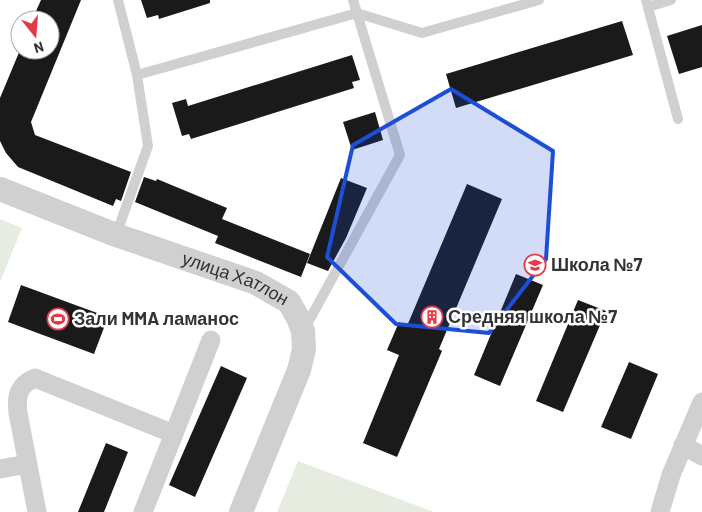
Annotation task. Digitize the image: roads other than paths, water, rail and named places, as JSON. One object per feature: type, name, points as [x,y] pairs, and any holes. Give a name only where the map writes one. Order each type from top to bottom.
[{"type":"street","name":"улица Хатлон","points":[[0,189],[116,235],[256,283],[289,302],[303,331],[304,350],[299,370],[241,512]]},
{"type":"street","points":[[143,512],[211,340]]},
{"type":"street","points":[[38,512],[17,402],[23,384],[35,378],[174,434]]},
{"type":"street","points":[[660,512],[671,475],[702,402]]},
{"type":"street","points":[[683,445],[702,456]]},
{"type":"street","points":[[0,469],[28,464]]},
{"type":"lane","points":[[116,235],[148,146],[137,75],[118,0]]},
{"type":"lane","points":[[303,331],[400,155],[353,0]]},
{"type":"lane","points":[[137,75],[357,13],[422,33],[539,0]]},
{"type":"lane","points":[[671,0],[647,3],[678,119]]},
{"type":"place","name":"Школа №7","points":[[535,265]]},
{"type":"place","name":"Средняя школа №7","points":[[432,317]]},
{"type":"place","name":"Зали MMA ламанос","points":[[58,319]]}]
